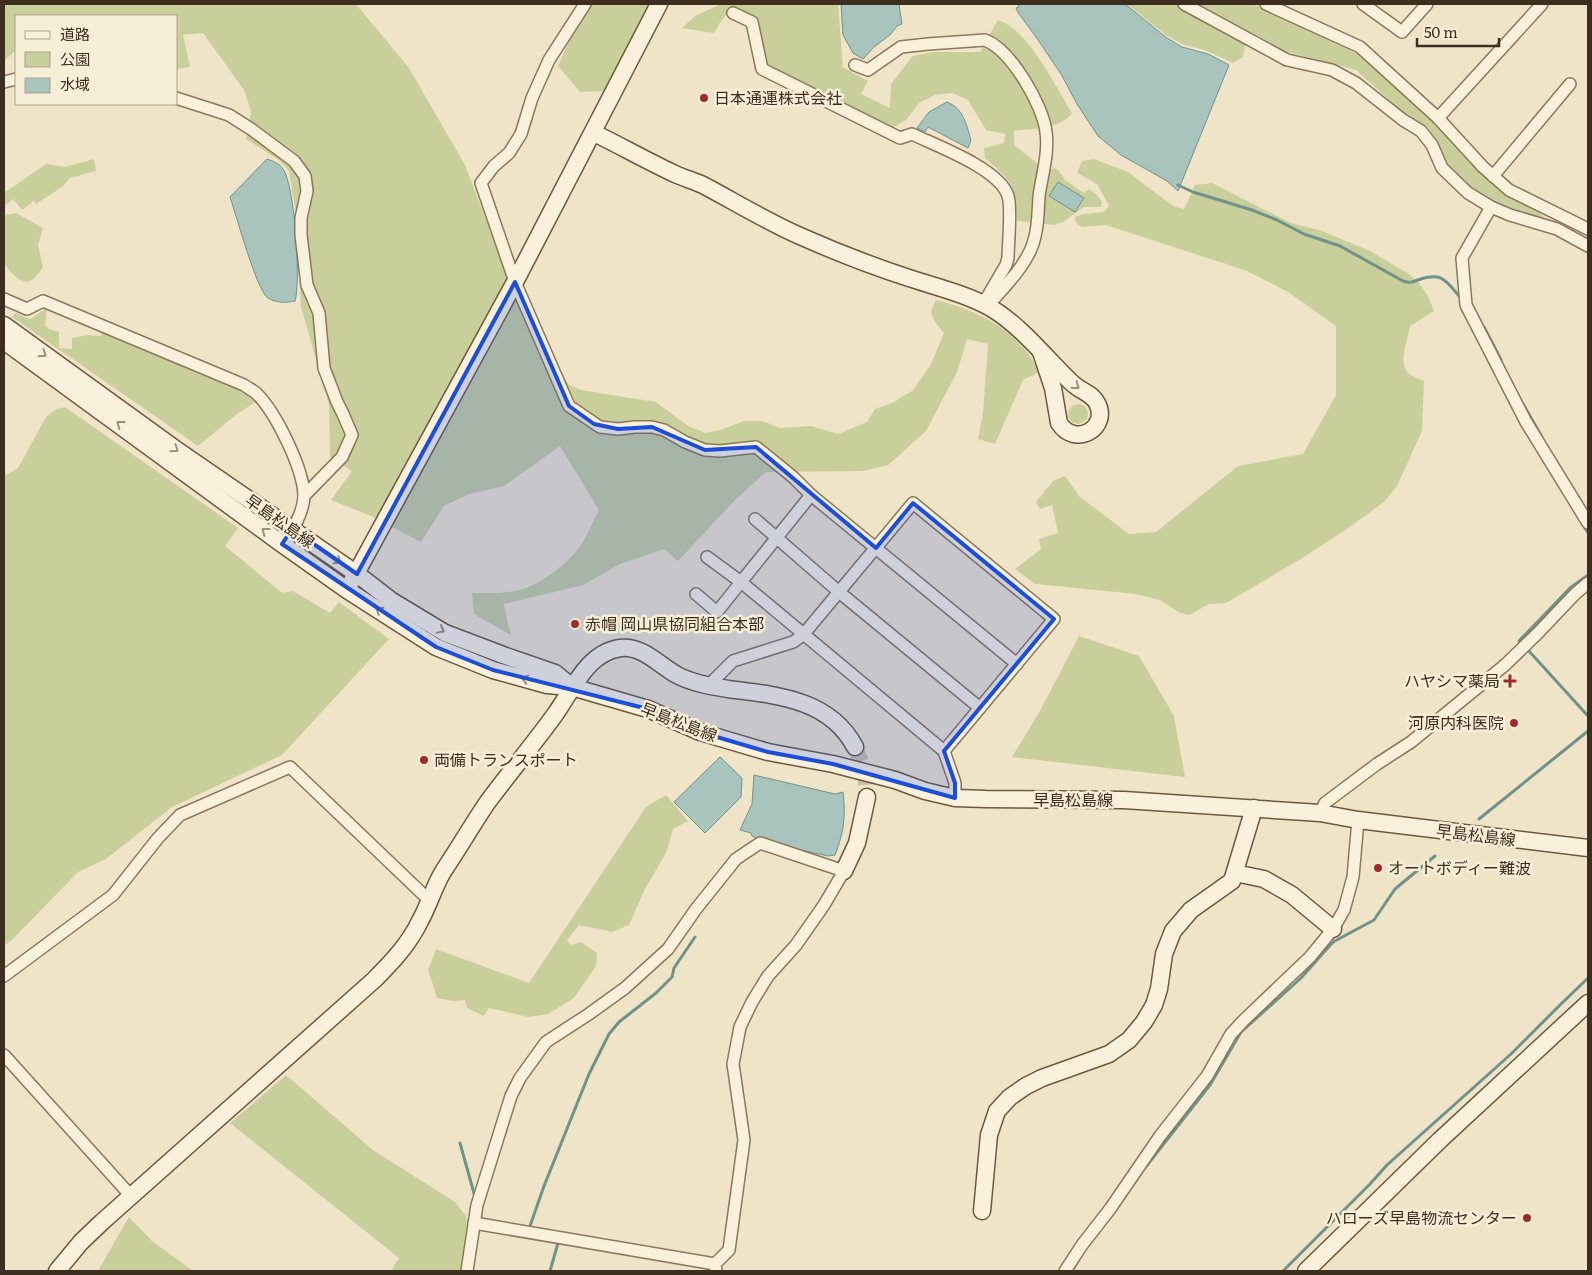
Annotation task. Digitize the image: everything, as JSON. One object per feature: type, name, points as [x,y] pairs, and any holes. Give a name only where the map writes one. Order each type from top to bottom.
[{"type":"street","points":[[585,4],[549,60],[532,98],[521,134],[509,153],[494,166],[481,182],[515,282],[569,406],[600,427],[618,429],[652,427],[664,430],[685,442],[705,450],[720,451],[756,447],[811,495],[1017,664]]},
{"type":"street","points":[[347,590],[515,282],[594,133],[659,4]]},
{"type":"street","points":[[1184,4],[1287,60],[1332,70],[1356,83],[1403,120],[1421,131],[1432,145],[1442,168],[1468,193],[1491,207],[1510,215],[1557,229],[1588,246]]},
{"type":"street","points":[[1266,4],[1360,47],[1438,118],[1493,176],[1509,190],[1588,229]]},
{"type":"street","points":[[1363,4],[1402,32],[1427,4]]},
{"type":"street","points":[[1438,118],[1542,4]]},
{"type":"street","points":[[733,13],[752,22],[762,69],[900,138],[912,134],[986,170],[998,181],[1009,197],[1008,258],[986,305]]},
{"type":"street","points":[[856,65],[868,70],[901,48],[922,44],[984,40],[991,42],[1000,51],[1030,87],[1041,112],[1046,132],[1044,170],[1035,236],[1024,260],[986,305]]},
{"type":"street","points":[[1493,176],[1570,84]]},
{"type":"street","points":[[178,99],[229,115],[294,161],[305,176],[307,191],[301,218],[301,235],[307,285],[319,313],[324,368],[352,435],[342,457],[304,496]]},
{"type":"street","points":[[594,133],[700,184],[764,220],[800,237],[863,263],[975,299],[986,305],[1014,325],[1041,352],[1068,380],[1095,400],[1099,408],[1099,419],[1092,430],[1081,435],[1071,434],[1058,424],[1053,388],[1041,352]]},
{"type":"street","points":[[1491,207],[1462,258],[1466,305],[1526,422],[1588,523]]},
{"type":"street","points":[[4,299],[28,309],[43,301],[244,385],[255,392],[266,404],[290,449],[299,471],[304,496],[299,514],[282,544]]},
{"type":"street","name":"早島松島線","points":[[4,325],[174,448],[356,574],[392,602],[445,632],[555,673],[572,687]]},
{"type":"street","name":"早島松島線","points":[[4,340],[347,590],[436,647],[493,670],[547,685],[572,687],[648,709],[700,732],[768,752],[833,764],[955,798],[1124,800],[1320,813],[1358,820],[1588,848]]},
{"type":"street","points":[[696,594],[717,612],[811,495]]},
{"type":"street","points":[[708,686],[733,661],[793,642],[803,635],[913,503],[1054,619],[944,750]]},
{"type":"street","points":[[755,518],[839,592],[980,708]]},
{"type":"street","points":[[708,557],[944,750],[955,784],[955,798]]},
{"type":"street","points":[[1320,813],[1325,803],[1410,742],[1505,665],[1588,583]]},
{"type":"street","points":[[57,1271],[81,1242],[393,961],[408,942],[420,922],[442,874],[487,804],[556,713],[586,667],[604,654],[620,648],[634,649],[678,675],[708,686],[789,698],[810,706],[837,723],[855,747]]},
{"type":"street","points":[[4,976],[113,895],[158,838],[180,815],[290,767],[430,900]]},
{"type":"street","points":[[474,1223],[715,1267],[729,1250],[744,1140],[733,1064],[740,1027],[768,976],[796,945],[824,905],[844,871],[857,843],[867,797]]},
{"type":"street","points":[[982,1211],[989,1135],[997,1111],[1010,1097],[1026,1086],[1042,1078],[1109,1054],[1129,1040],[1144,1022],[1154,1005],[1159,989],[1164,954],[1174,931],[1191,910],[1232,881],[1236,873],[1254,808]]},
{"type":"street","points":[[1065,1271],[1160,1136],[1207,1076],[1231,1034],[1310,957],[1334,930],[1344,910],[1353,878],[1358,820]]},
{"type":"street","points":[[467,1271],[477,1205],[511,1096],[520,1078],[546,1042],[625,988],[668,949],[696,908],[736,859],[760,843],[844,871]]},
{"type":"street","points":[[1236,873],[1264,880],[1292,895],[1334,930]]},
{"type":"street","points":[[1306,1271],[1440,1140],[1588,1003]]},
{"type":"street","points":[[4,1055],[131,1196]]},
{"type":"highlighted area","points":[[515,282],[569,406],[594,424],[618,429],[652,427],[705,450],[756,447],[876,548],[913,503],[1054,619],[944,751],[955,783],[955,798],[833,764],[768,752],[700,732],[648,709],[493,670],[436,647],[282,544],[292,529],[357,574]]},
{"type":"green space","points":[[4,4],[356,4],[409,68],[465,165],[506,272],[569,385],[581,390],[656,402],[688,426],[706,433],[744,421],[762,421],[780,428],[811,426],[838,434],[867,422],[875,409],[892,403],[912,391],[930,366],[944,333],[935,322],[931,312],[936,300],[971,311],[1003,329],[1025,349],[1040,372],[1023,380],[995,444],[978,439],[983,413],[988,344],[967,339],[957,372],[926,431],[888,465],[863,471],[766,472],[736,499],[678,561],[664,549],[620,564],[583,585],[504,604],[511,635],[474,614],[472,593],[513,591],[536,584],[562,566],[576,552],[584,541],[599,510],[560,446],[504,486],[469,494],[444,506],[421,542],[371,516],[331,500],[352,471],[330,457],[329,405],[301,307],[296,213],[289,171],[279,160],[246,139],[251,112],[244,90],[203,33],[183,35],[190,67],[178,69],[178,15],[15,15],[15,51],[4,61]]},
{"type":"green space","points":[[592,4],[650,4],[606,91],[580,92],[558,66],[575,28]]},
{"type":"green space","points":[[721,4],[838,4],[843,67],[868,81],[861,94],[890,108],[891,84],[913,56],[933,52],[980,52],[998,20],[1020,35],[1030,47],[1072,113],[1061,123],[1014,131],[1014,145],[1038,164],[1035,190],[1047,171],[1055,168],[1065,180],[1084,193],[1089,189],[1096,194],[1102,202],[1101,207],[1084,207],[1063,222],[1054,225],[1017,221],[1014,191],[1011,185],[985,158],[984,148],[1004,143],[1005,134],[986,130],[968,100],[952,93],[935,95],[919,103],[906,120],[892,128],[765,69],[756,19],[739,9],[727,15],[714,33],[682,28],[695,16]]},
{"type":"green space","points":[[1127,4],[1253,4],[1357,54],[1417,105],[1492,183],[1506,195],[1539,212],[1545,219],[1497,206],[1478,194],[1447,164],[1428,127],[1406,115],[1356,70],[1249,42],[1245,45],[1243,57],[1233,63],[1205,50],[1182,44],[1167,36]]},
{"type":"green space","points":[[94,159],[96,171],[70,178],[62,187],[36,204],[34,201],[22,210],[13,199],[4,206],[4,193],[46,164],[65,167]]},
{"type":"green space","points":[[1094,159],[1128,172],[1173,206],[1184,209],[1195,185],[1212,183],[1291,223],[1322,231],[1370,251],[1409,274],[1419,283],[1428,296],[1434,311],[1410,326],[1406,344],[1404,364],[1406,370],[1409,374],[1424,381],[1422,431],[1397,486],[1384,502],[1299,560],[1226,603],[1209,604],[1189,615],[1180,613],[1160,600],[1135,594],[1035,584],[1015,569],[1041,549],[1039,539],[1058,533],[1052,505],[1040,509],[1036,502],[1053,481],[1065,476],[1080,497],[1129,534],[1156,532],[1238,466],[1303,454],[1336,395],[1336,326],[1288,292],[1247,271],[1106,225],[1082,227],[1076,223],[1075,217],[1104,212],[1109,206],[1097,184],[1077,173],[1082,161]]},
{"type":"green space","points":[[16,213],[43,228],[38,245],[43,267],[37,276],[26,282],[18,279],[4,262],[4,215]]},
{"type":"green space","points":[[47,308],[45,325],[49,329],[59,332],[59,348],[72,349],[72,338],[89,335],[100,336],[104,331],[250,393],[257,401],[237,414],[198,446],[12,317],[16,313],[30,319]]},
{"type":"green space","points":[[1078,404],[1085,407],[1088,414],[1085,421],[1078,424],[1071,421],[1068,414],[1071,407]]},
{"type":"green space","points":[[65,407],[238,528],[225,546],[282,593],[293,591],[330,613],[339,602],[389,639],[282,755],[172,807],[106,859],[78,872],[4,946],[4,476],[18,468],[46,417],[56,409]]},
{"type":"green space","points":[[1079,636],[1139,656],[1174,716],[1185,777],[1012,757],[1040,711]]},
{"type":"green space","points":[[666,795],[688,821],[673,829],[666,853],[645,889],[629,925],[612,932],[579,925],[567,940],[571,945],[581,942],[597,953],[596,966],[574,998],[548,1014],[528,1017],[489,1008],[484,1016],[467,1008],[465,1000],[454,1001],[437,998],[428,970],[436,949],[529,983],[646,807]]},
{"type":"green space","points":[[286,1075],[373,1150],[455,1202],[466,1216],[468,1230],[462,1271],[391,1271],[399,1258],[230,1123]]},
{"type":"green space","points":[[129,1217],[152,1241],[193,1271],[98,1271]]},
{"type":"water","points":[[841,4],[899,4],[902,24],[897,26],[891,34],[874,47],[863,59],[853,53],[843,35]]},
{"type":"water","points":[[1018,4],[1125,4],[1167,38],[1182,47],[1208,54],[1229,65],[1178,191],[1167,181],[1121,155],[1098,136],[1077,104],[1061,74],[1019,14],[1016,8],[1019,7]]},
{"type":"water","points":[[947,102],[953,105],[964,118],[971,140],[968,148],[928,127],[925,132],[917,128],[929,112]]},
{"type":"water","points":[[267,159],[274,161],[283,169],[291,194],[297,255],[297,291],[295,301],[292,302],[274,301],[263,293],[230,197]]},
{"type":"water","points":[[1058,182],[1084,198],[1075,212],[1049,196]]},
{"type":"water","points":[[720,757],[742,778],[741,797],[705,833],[674,802]]},
{"type":"water","points":[[754,775],[835,794],[843,792],[844,824],[835,855],[828,856],[770,843],[752,836],[751,833],[740,830],[752,804]]},
{"type":"waterway","points":[[1178,185],[1193,192],[1252,210],[1304,234],[1340,246],[1403,281],[1412,282],[1437,277],[1446,281],[1459,296]]},
{"type":"waterway","points":[[1484,327],[1501,360]]},
{"type":"waterway","points":[[1523,404],[1542,437]]},
{"type":"waterway","points":[[1584,526],[1588,533]]},
{"type":"waterway","points":[[1520,642],[1570,588],[1588,575]]},
{"type":"waterway","points":[[1528,650],[1588,716]]},
{"type":"waterway","points":[[1479,819],[1588,731]]},
{"type":"waterway","points":[[1144,1169],[1210,1085],[1241,1032],[1301,978],[1333,942],[1374,920],[1395,889],[1435,856]]},
{"type":"waterway","points":[[530,1226],[589,1074],[609,1034],[619,1022],[656,993],[672,977],[674,968],[695,937]]},
{"type":"waterway","points":[[1283,1271],[1387,1165],[1511,1054],[1588,978]]},
{"type":"waterway","points":[[460,1143],[475,1197]]},
{"type":"waterway","points":[[550,1271],[558,1243],[555,1242]]},
{"type":"waterway","points":[[1072,1271],[1078,1261]]},
{"type":"tunnel","points":[[855,747],[865,771],[867,797]]},
{"type":"place","name":"日本通運株式会社","points":[[704,98]]},
{"type":"place","name":"赤帽 岡山県協同組合本部","points":[[575,624]]},
{"type":"place","name":"ハヤシマ薬局","points":[[1510,681]]},
{"type":"place","name":"河原内科医院","points":[[1514,723]]},
{"type":"place","name":"両備トランスポート","points":[[424,760]]},
{"type":"place","name":"オートボディー難波","points":[[1378,868]]},
{"type":"place","name":"ハローズ早島物流センター","points":[[1527,1218]]}]
